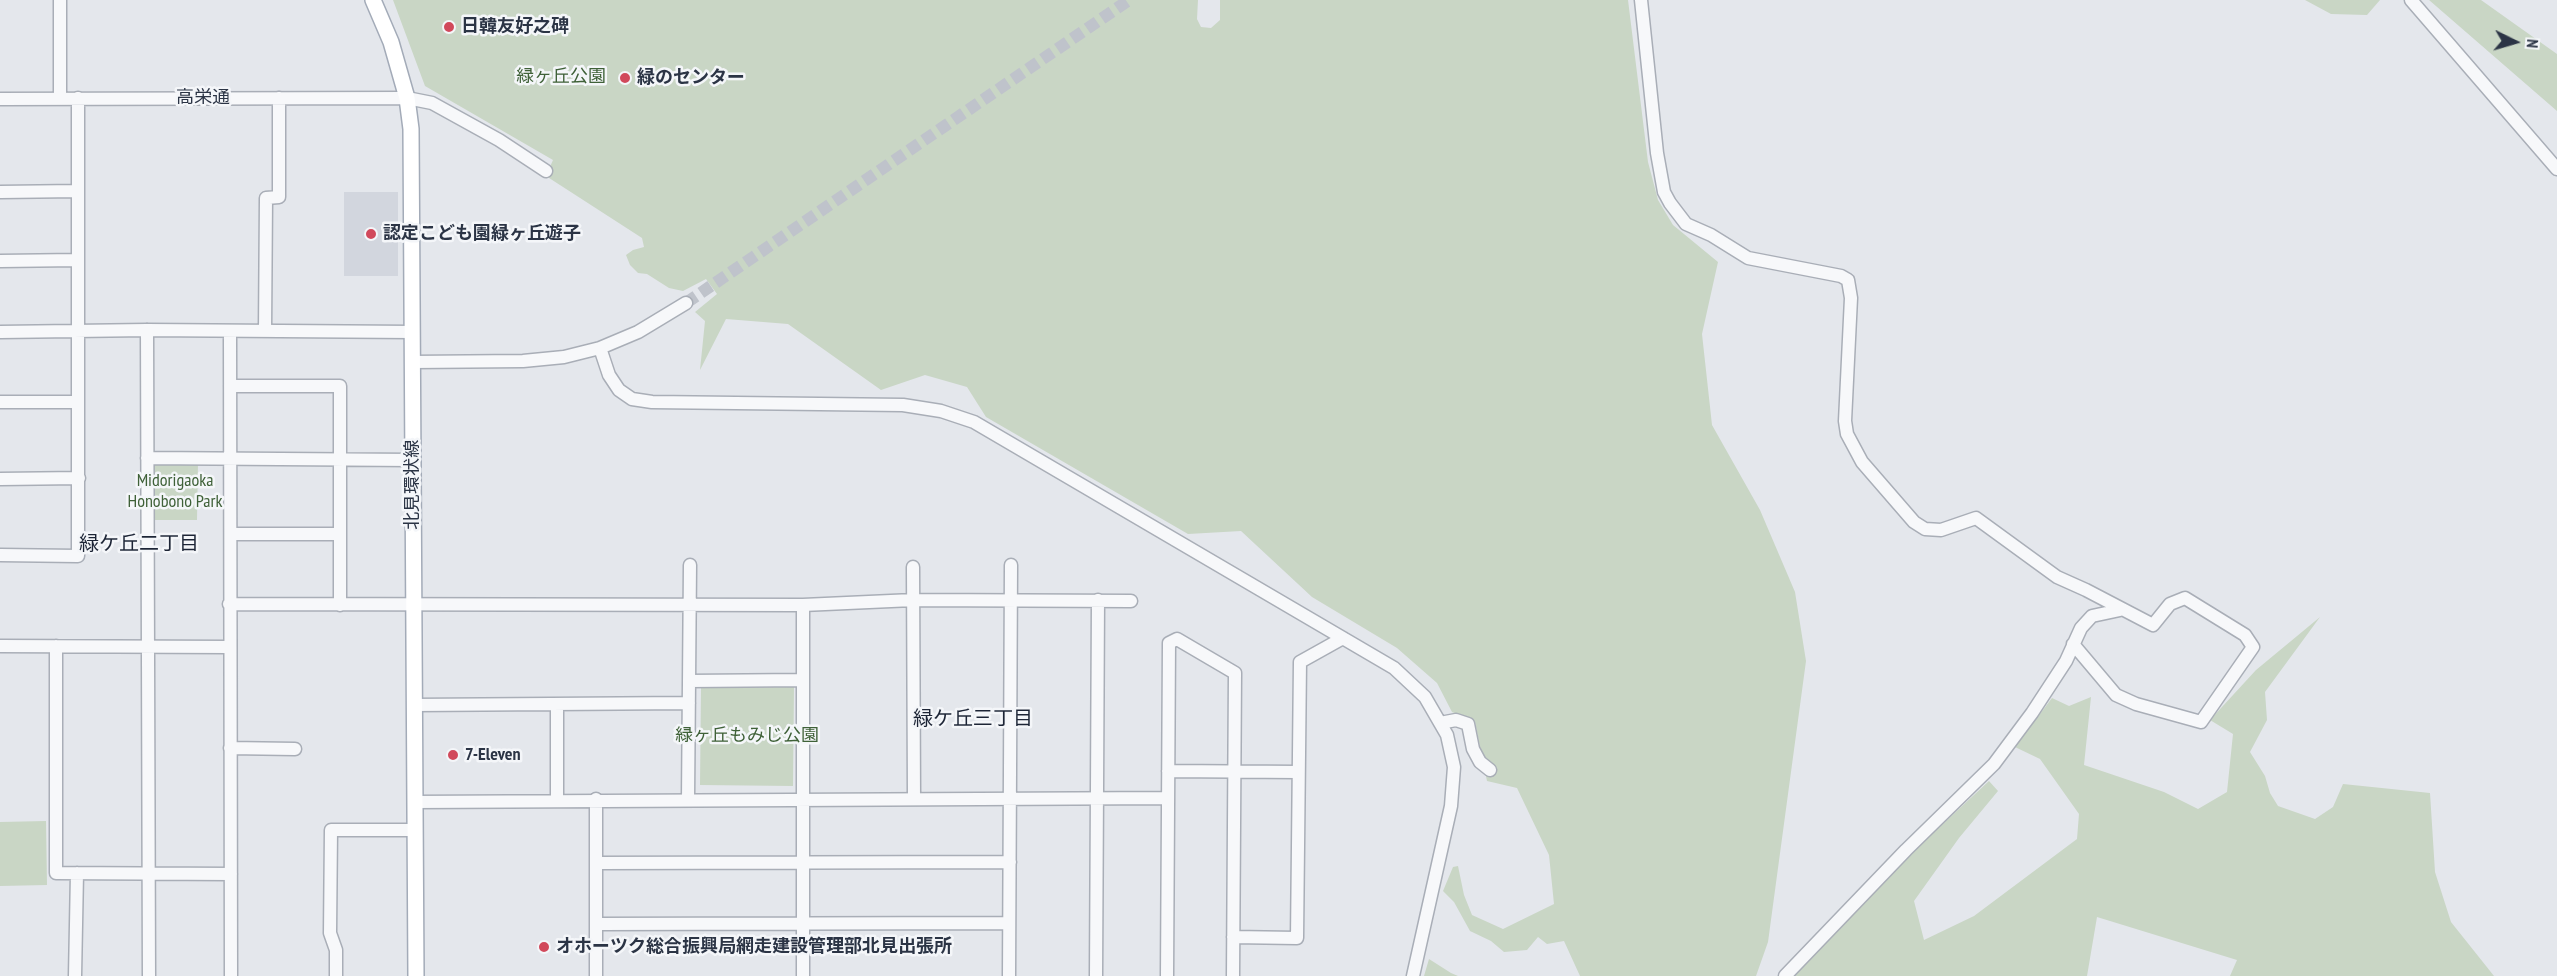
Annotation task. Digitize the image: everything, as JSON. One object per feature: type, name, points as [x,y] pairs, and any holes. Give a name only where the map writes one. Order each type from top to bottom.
[{"type":"main road","name":"北見環状線","points":[[373,0],[391,42],[407,98],[411,129],[416,976]]},
{"type":"street","points":[[60,0],[60,98]]},
{"type":"street","points":[[1641,0],[1657,153],[1665,192],[1686,224],[1719,239],[1748,258],[1841,276],[1848,280],[1851,298],[1845,421],[1850,440],[1862,462],[1914,522],[1925,529],[1941,530],[1976,518],[2057,577],[2153,626],[2170,604],[2185,598],[2246,635],[2253,647],[2201,722],[2136,704],[2116,695],[2073,644]]},
{"type":"street","points":[[2411,0],[2557,168]]},
{"type":"street","points":[[0,555],[78,556],[78,98]]},
{"type":"street","points":[[266,332],[266,198],[279,197],[279,98]]},
{"type":"street","name":"高栄通","points":[[0,99],[407,98],[432,103],[499,140],[546,171]]},
{"type":"street","points":[[0,192],[77,191]]},
{"type":"street","points":[[0,261],[77,260]]},
{"type":"street","points":[[413,362],[523,361],[564,357],[600,348],[638,332],[686,303]]},
{"type":"street","points":[[0,332],[147,330],[413,332]]},
{"type":"street","points":[[147,330],[146,647],[149,976]]},
{"type":"street","points":[[230,332],[231,976]]},
{"type":"street","points":[[600,348],[609,375],[619,390],[632,399],[652,402],[903,405],[941,411],[974,422],[1394,668],[1425,697],[1448,735],[1454,767],[1451,806],[1413,976]]},
{"type":"street","points":[[230,386],[340,386],[340,605]]},
{"type":"street","points":[[0,402],[78,402]]},
{"type":"street","points":[[147,458],[412,460]]},
{"type":"street","points":[[0,479],[79,478]]},
{"type":"street","points":[[231,534],[340,534]]},
{"type":"street","points":[[688,799],[690,565]]},
{"type":"street","points":[[1009,976],[1011,565]]},
{"type":"street","points":[[913,567],[914,799]]},
{"type":"street","points":[[229,604],[803,605],[913,600],[1131,601]]},
{"type":"street","points":[[1096,976],[1098,600]]},
{"type":"street","points":[[803,605],[803,976]]},
{"type":"street","points":[[1785,976],[1906,850],[1994,764],[2066,661],[2080,628],[2092,616],[2120,610]]},
{"type":"street","points":[[1233,937],[1297,938],[1300,662],[1343,638]]},
{"type":"street","points":[[1167,976],[1169,643],[1176,639],[1235,673],[1233,976]]},
{"type":"street","points":[[0,646],[229,647]]},
{"type":"street","points":[[56,646],[57,873],[231,874]]},
{"type":"street","points":[[689,681],[803,680]]},
{"type":"street","points":[[414,705],[689,703]]},
{"type":"street","points":[[557,705],[557,800]]},
{"type":"street","points":[[1440,723],[1456,720],[1468,724],[1473,748],[1480,762],[1490,770]]},
{"type":"street","points":[[230,748],[295,749]]},
{"type":"street","points":[[1168,771],[1298,772]]},
{"type":"street","points":[[415,802],[596,799],[1168,798]]},
{"type":"street","points":[[596,799],[596,976]]},
{"type":"street","points":[[336,976],[336,950],[330,933],[331,830],[415,830]]},
{"type":"street","points":[[597,863],[1010,862]]},
{"type":"street","points":[[75,976],[77,873]]},
{"type":"street","points":[[597,924],[1009,923]]},
{"type":"shaded area","name":"認定こども園緑ヶ丘遊子","points":[[344,192],[398,192],[398,276],[344,276]]},
{"type":"green space","name":"緑ヶ丘公園","points":[[393,0],[1198,0],[1197,19],[1201,27],[1211,28],[1220,20],[1220,0],[1628,0],[1648,162],[1658,200],[1673,225],[1718,262],[1702,334],[1712,425],[1760,510],[1795,592],[1806,661],[1768,942],[1756,976],[1580,976],[1564,941],[1547,944],[1538,937],[1527,950],[1504,952],[1491,941],[1470,931],[1454,902],[1443,891],[1453,867],[1458,866],[1464,895],[1472,915],[1503,929],[1554,904],[1549,855],[1517,788],[1487,781],[1475,722],[1452,712],[1437,683],[1397,648],[1312,597],[1241,531],[1188,534],[986,417],[967,387],[925,375],[881,390],[788,324],[726,319],[700,370],[705,321],[695,312],[717,294],[706,279],[683,291],[669,288],[647,274],[638,273],[630,265],[626,255],[644,247],[642,238],[546,176],[553,160],[425,86]]},
{"type":"green space","points":[[2305,0],[2380,0],[2367,15],[2331,14]]},
{"type":"green space","points":[[2429,0],[2481,0],[2557,54],[2557,111]]},
{"type":"green space","name":"Midorigaoka Honobono Park","points":[[154,462],[198,463],[197,520],[153,520]]},
{"type":"green space","points":[[2320,617],[2265,692],[2267,720],[2250,752],[2265,776],[2270,793],[2278,806],[2315,819],[2333,807],[2343,784],[2430,793],[2435,872],[2451,922],[2494,976],[2230,976],[2237,960],[2097,917],[2087,976],[1792,976],[1875,887],[1989,781],[1998,791],[1959,838],[1914,901],[1924,940],[1974,916],[2077,839],[2079,814],[2040,759],[2015,747],[2052,698],[2069,706],[2091,697],[2084,765],[2164,792],[2198,809],[2227,792],[2233,734],[2210,720],[2256,670]]},
{"type":"green space","name":"緑ヶ丘もみじ公園","points":[[794,687],[793,786],[700,785],[701,688]]},
{"type":"green space","points":[[46,821],[47,885],[0,886],[0,822]]},
{"type":"green space","points":[[1429,959],[1451,973],[1458,976],[1424,976]]},
{"type":"tunnel","points":[[686,303],[1129,0]]},
{"type":"place","name":"日韓友好之碑","points":[[449,27]]},
{"type":"place","name":"緑のセンター","points":[[625,78]]},
{"type":"place","name":"認定こども園緑ヶ丘遊子","points":[[371,234]]},
{"type":"place","name":"7-Eleven","points":[[453,755]]},
{"type":"place","name":"オホーツク総合振興局網走建設管理部北見出張所","points":[[544,947]]},
{"type":"district","name":"緑ケ丘二丁目","points":[[139,544]]},
{"type":"district","name":"緑ケ丘三丁目","points":[[973,719]]}]
